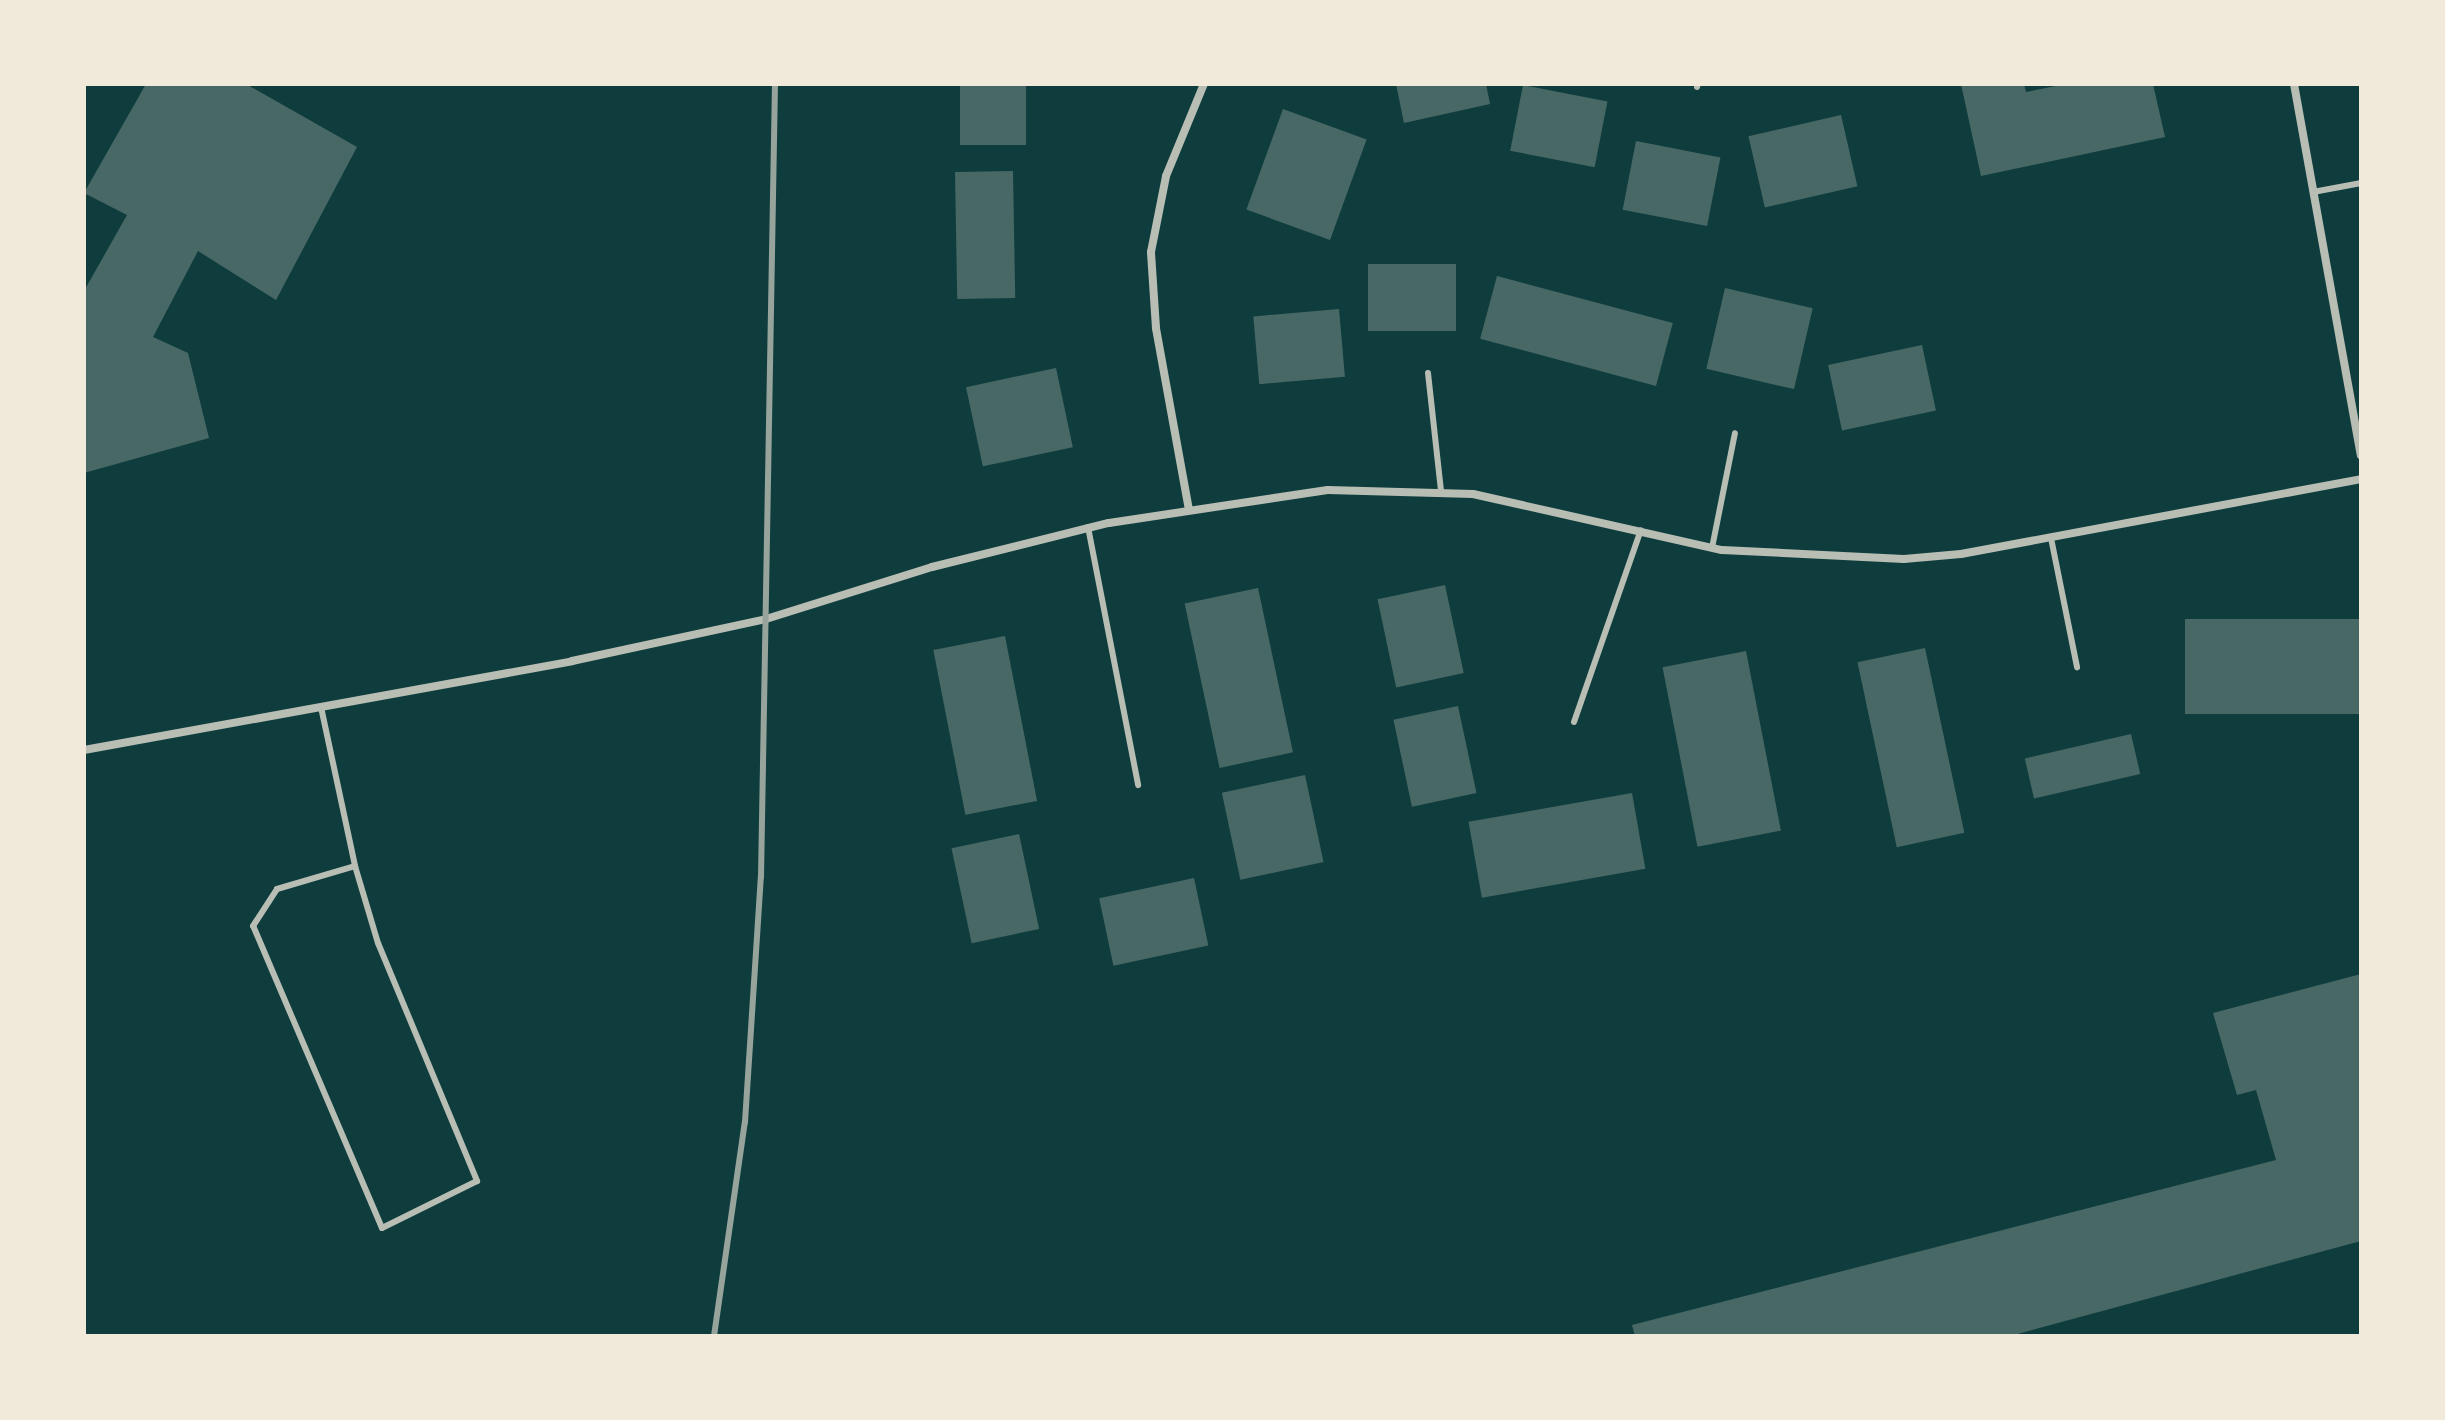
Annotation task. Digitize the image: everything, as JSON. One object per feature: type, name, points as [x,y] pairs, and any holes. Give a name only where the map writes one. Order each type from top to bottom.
[{"type":"street","points":[[1189,510],[1156,328],[1151,252],[1166,176],[1204,84]]},
{"type":"street","points":[[2294,84],[2361,455]]},
{"type":"street","points":[[84,750],[321,707],[766,619],[932,567],[1088,527],[1328,490],[1441,490],[1641,530],[1712,548],[1791,557],[1904,559],[2051,538],[2361,479]]},
{"type":"lane","points":[[2313,192],[2361,183]]},
{"type":"lane","points":[[1428,373],[1441,490]]},
{"type":"lane","points":[[1712,548],[1735,433]]},
{"type":"lane","points":[[1088,527],[1138,785]]},
{"type":"lane","points":[[1574,722],[1641,530]]},
{"type":"lane","points":[[2051,538],[2077,667]]},
{"type":"lane","points":[[321,707],[355,866],[378,943],[477,1181],[382,1228],[253,926],[277,889],[355,866]]},
{"type":"building","points":[[146,84],[246,84],[357,147],[276,300],[198,251],[153,337],[188,353],[209,438],[84,473],[84,291],[127,215],[84,193]]},
{"type":"building","points":[[960,84],[1026,84],[1026,145],[960,145]]},
{"type":"building","points":[[1396,84],[1486,84],[1490,104],[1404,123]]},
{"type":"building","points":[[1961,84],[2024,84],[2026,92],[2066,84],[2153,84],[2165,137],[1981,176]]},
{"type":"building","points":[[1523,85],[1607,101],[1595,167],[1510,151]]},
{"type":"building","points":[[1283,109],[1367,139],[1330,240],[1246,210]]},
{"type":"building","points":[[1841,115],[1857,186],[1765,207],[1748,136]]},
{"type":"building","points":[[1636,141],[1720,157],[1707,226],[1623,210]]},
{"type":"building","points":[[1013,171],[1015,298],[957,299],[955,172]]},
{"type":"building","points":[[1368,264],[1456,264],[1456,331],[1368,331]]},
{"type":"building","points":[[1497,276],[1673,323],[1656,386],[1480,339]]},
{"type":"building","points":[[1725,288],[1813,308],[1794,389],[1706,369]]},
{"type":"building","points":[[1339,309],[1345,377],[1259,384],[1253,316]]},
{"type":"building","points":[[1922,345],[1936,411],[1842,430],[1828,365]]},
{"type":"building","points":[[1056,368],[1073,447],[983,466],[966,387]]},
{"type":"building","points":[[1445,585],[1464,673],[1396,687],[1378,599]]},
{"type":"building","points":[[1258,588],[1293,752],[1220,768],[1185,604]]},
{"type":"building","points":[[2185,619],[2361,619],[2361,714],[2185,714]]},
{"type":"building","points":[[1005,636],[1037,801],[965,815],[933,650]]},
{"type":"building","points":[[1925,648],[1964,833],[1897,847],[1858,662]]},
{"type":"building","points":[[1746,651],[1781,831],[1697,847],[1663,667]]},
{"type":"building","points":[[1458,706],[1477,793],[1412,807],[1393,720]]},
{"type":"building","points":[[2131,734],[2140,774],[2034,798],[2025,759]]},
{"type":"building","points":[[1305,775],[1324,862],[1240,880],[1222,793]]},
{"type":"building","points":[[1632,793],[1645,869],[1482,898],[1469,822]]},
{"type":"building","points":[[1019,834],[1039,929],[972,943],[952,848]]},
{"type":"building","points":[[1194,878],[1208,945],[1113,966],[1099,898]]},
{"type":"building","points":[[2361,974],[2361,1241],[2010,1336],[1635,1336],[1632,1325],[2276,1160],[2256,1090],[2237,1095],[2213,1013]]},
{"type":"railway","points":[[714,1336],[745,1122],[761,877],[775,84]]}]
